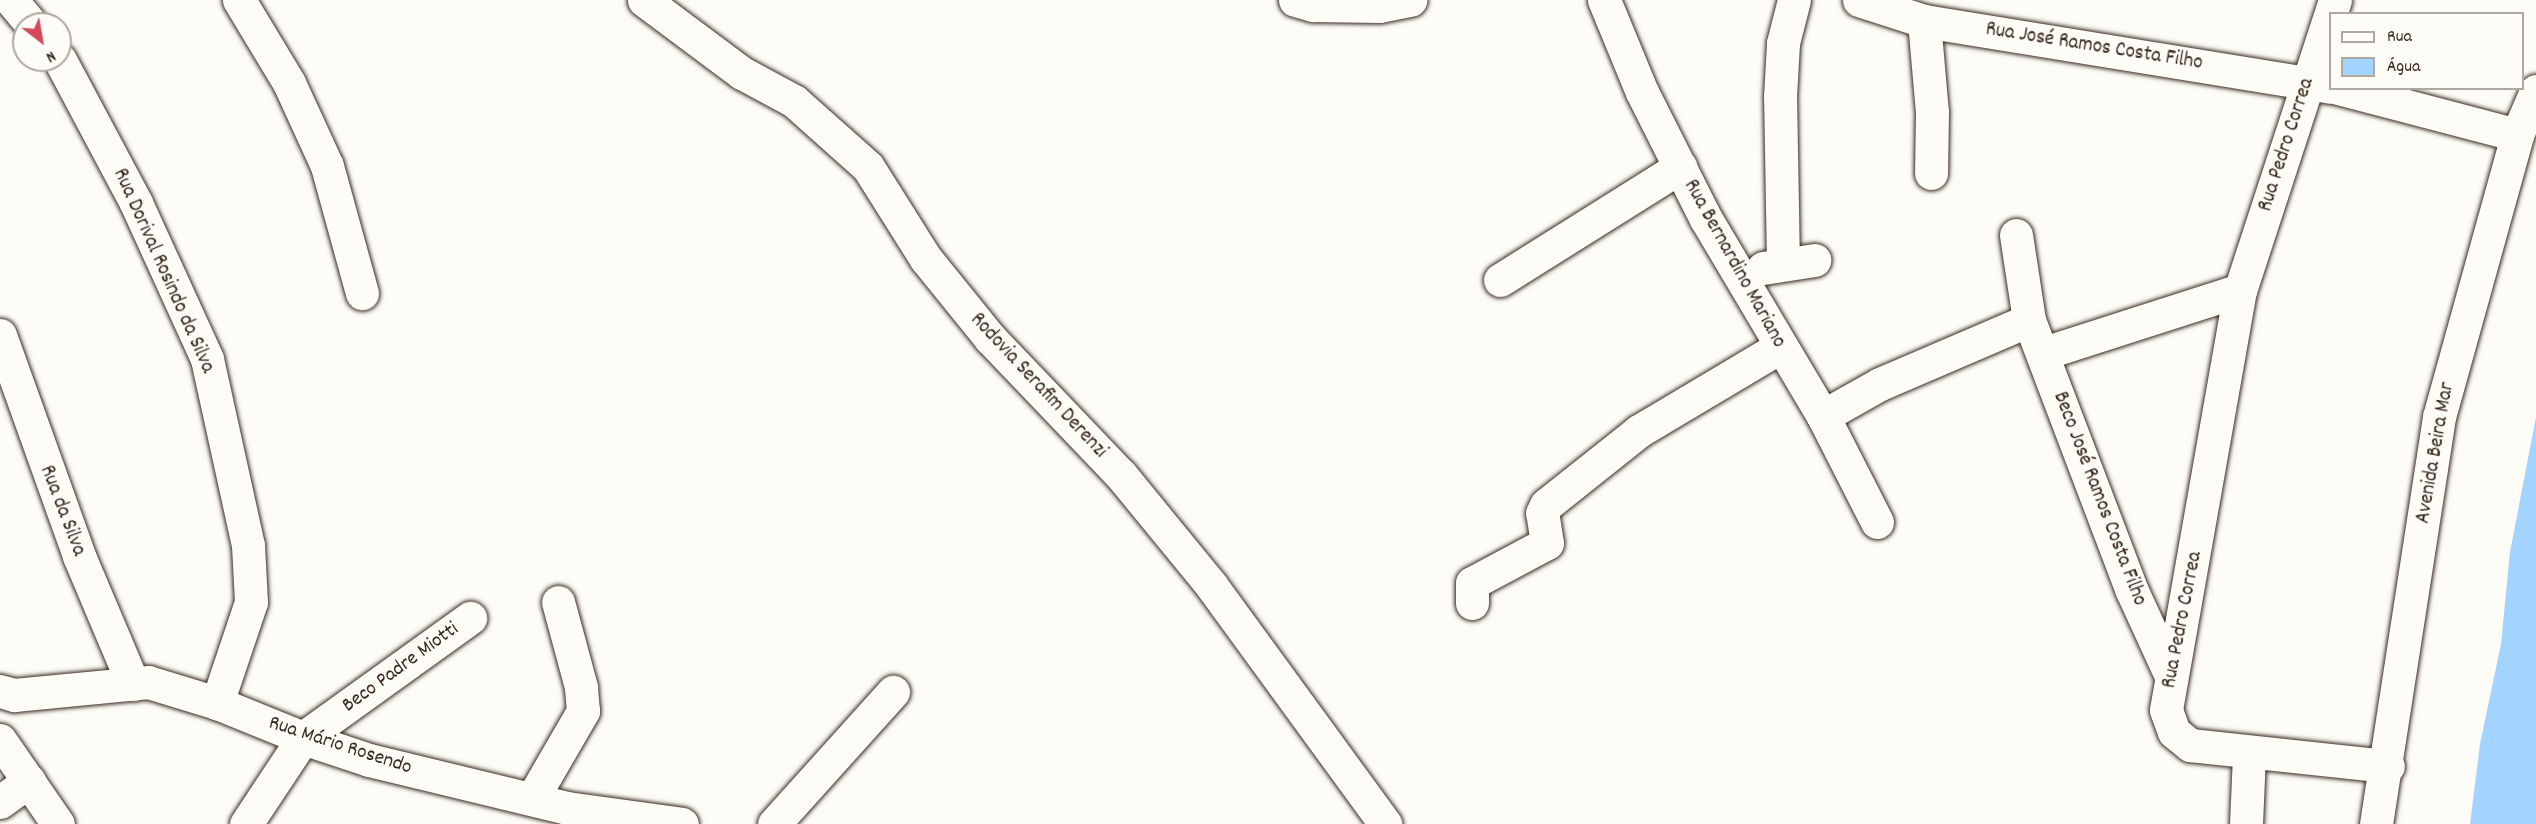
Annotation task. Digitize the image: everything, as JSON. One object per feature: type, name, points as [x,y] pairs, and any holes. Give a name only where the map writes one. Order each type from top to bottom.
[{"type":"street","points":[[11,0],[21,12]]},
{"type":"street","points":[[239,0],[289,83],[327,166],[362,292]]},
{"type":"street","name":"Rodovia Serafim Derenzi","points":[[644,0],[742,74],[794,101],[868,167],[926,259],[990,338],[1121,475],[1211,585],[1385,824]]},
{"type":"street","points":[[1295,0],[1313,5],[1379,6],[1410,0]]},
{"type":"street","name":"Rua Bernardino Mariano","points":[[1604,0],[1642,92],[1680,167],[1780,347],[1823,416],[1877,522]]},
{"type":"street","points":[[1739,273],[1799,262],[1780,97],[1783,43],[1794,0]]},
{"type":"street","name":"Rua José Ramos Costa Filho","points":[[1859,0],[1924,21],[2326,85]]},
{"type":"street","points":[[1924,21],[1932,112],[1931,173]]},
{"type":"street","name":"Rua Pedro Correa","points":[[2329,57],[2326,85],[2240,290],[2166,710],[2175,732],[2184,742],[2249,754],[2388,766]]},
{"type":"street","name":"Rua Dorival Rosindo da Silva","points":[[66,72],[136,203],[207,359],[248,544],[251,602],[217,703]]},
{"type":"street","name":"Rua José Ramos Costa Filho","points":[[2345,90],[2517,135]]},
{"type":"street","name":"Avenida Beira Mar","points":[[2376,824],[2388,766],[2439,417],[2517,135],[2536,91]]},
{"type":"street","points":[[1500,280],[1680,167]]},
{"type":"street","name":"Beco José Ramos Costa Filho","points":[[2016,235],[2029,320],[2044,353],[2132,591],[2171,676]]},
{"type":"street","points":[[2044,353],[2240,290]]},
{"type":"street","points":[[1823,416],[1880,384],[2029,320]]},
{"type":"street","name":"Rua da Silva","points":[[0,335],[75,545],[133,684]]},
{"type":"street","points":[[1472,603],[1472,583],[1547,543],[1542,509],[1546,505],[1639,431],[1780,347]]},
{"type":"street","points":[[532,799],[583,711],[581,687],[558,602]]},
{"type":"street","name":"Beco Padre Miotti","points":[[303,738],[470,618]]},
{"type":"street","name":"Rua Mário Rosendo","points":[[0,690],[14,695],[148,682],[217,703],[303,738],[369,760],[567,808],[682,824]]},
{"type":"street","points":[[774,824],[893,692]]},
{"type":"street","points":[[246,824],[303,738]]},
{"type":"street","points":[[0,740],[58,824]]},
{"type":"street","points":[[2246,824],[2249,754]]},
{"type":"street","points":[[0,802],[29,781]]},
{"type":"water","points":[[2536,417],[2536,824],[2470,824],[2480,744],[2501,644],[2510,552]]}]
